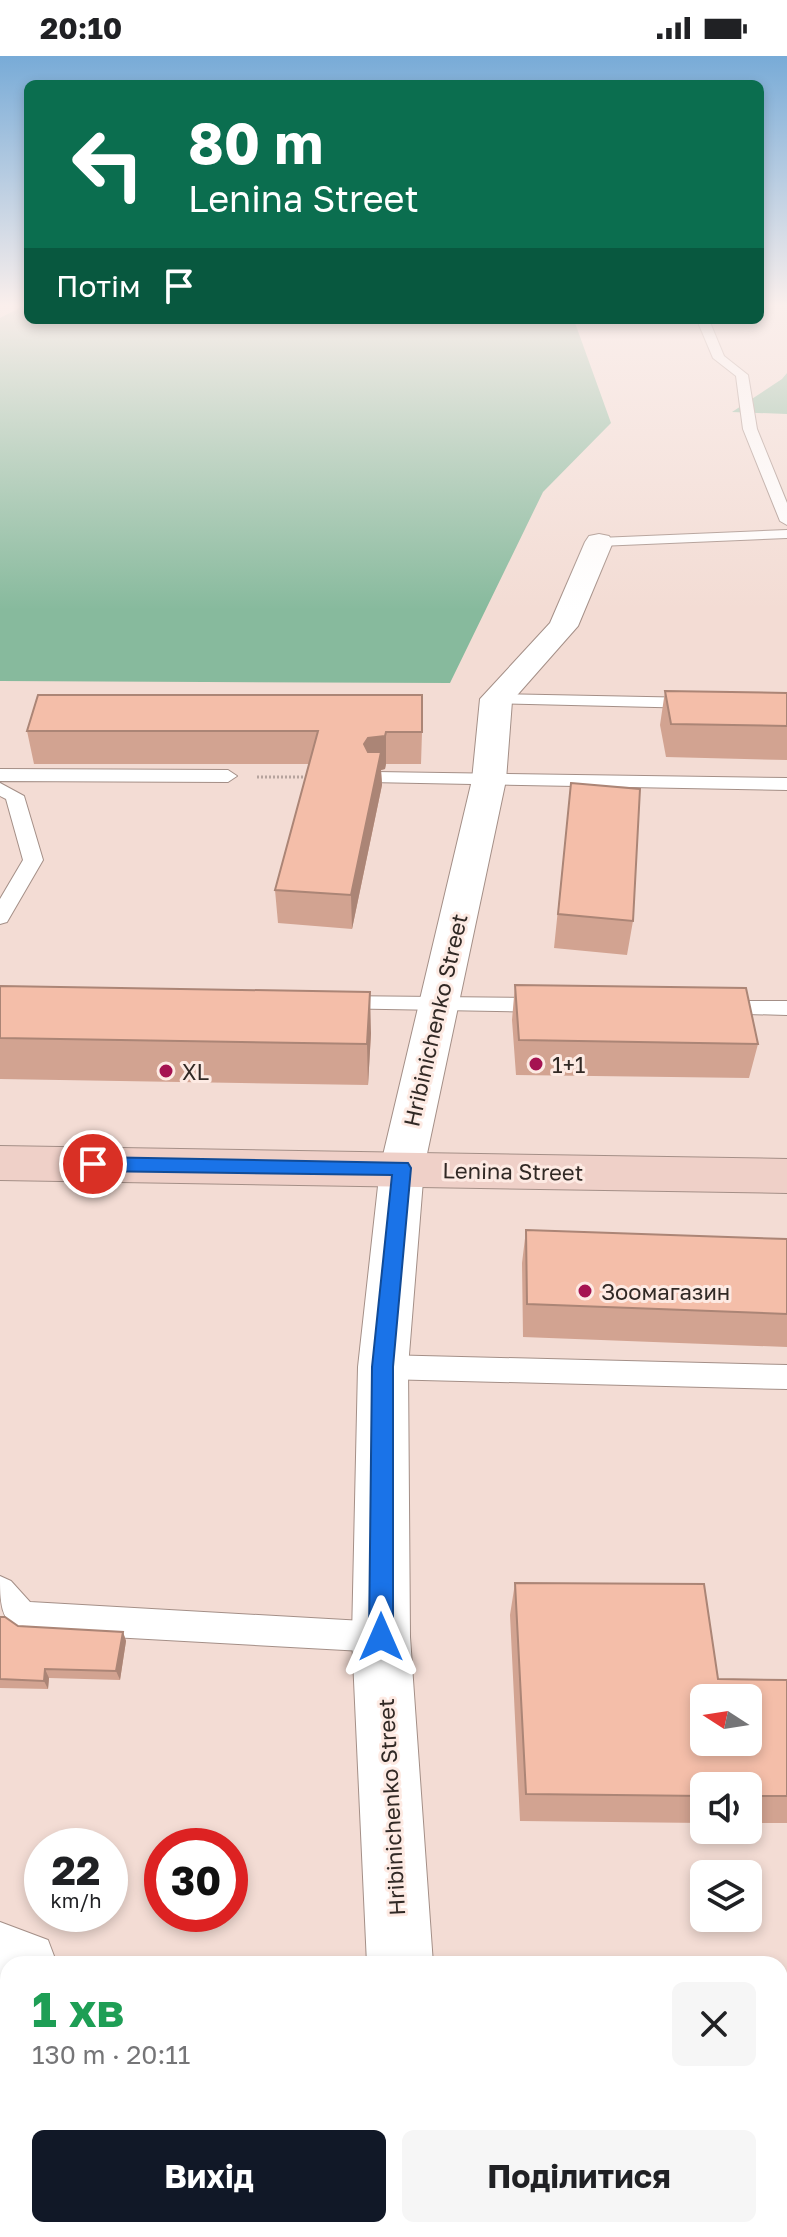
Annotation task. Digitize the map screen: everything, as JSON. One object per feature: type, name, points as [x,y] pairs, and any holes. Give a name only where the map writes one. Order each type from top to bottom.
[{"type":"main road","name":"Lenina Street","points":[[0,1163],[787,1176]]},
{"type":"street","points":[[496,699],[563,626],[599,542]]},
{"type":"street","name":"Hribinichenko Street","points":[[400,1956],[381,1637],[383,1367],[402,1168],[489,780],[496,699]]},
{"type":"lane","points":[[747,407],[750,429],[787,521]]},
{"type":"lane","points":[[599,542],[787,534]]},
{"type":"lane","points":[[496,699],[711,704]]},
{"type":"lane","points":[[0,775],[228,776]]},
{"type":"lane","points":[[376,778],[787,784]]},
{"type":"lane","points":[[0,789],[15,796],[33,860],[0,917]]},
{"type":"lane","points":[[313,1003],[565,1006]]},
{"type":"lane","points":[[692,1007],[787,1008]]},
{"type":"lane","points":[[383,1367],[787,1377]]},
{"type":"lane","points":[[0,1591],[22,1617],[381,1637]]},
{"type":"path","points":[[228,776],[376,778]]},
{"type":"green space","points":[[0,407],[605,407],[611,423],[543,492],[450,683],[0,681]]},
{"type":"green space","points":[[740,407],[787,407],[787,414],[732,412]]},
{"type":"building","points":[[665,691],[787,693],[787,726],[671,724]]},
{"type":"building","points":[[38,695],[422,695],[422,732],[386,732],[385,736],[368,738],[364,744],[368,752],[381,752],[351,895],[275,890],[318,731],[27,731]]},
{"type":"building","points":[[571,783],[640,789],[633,921],[558,914]]},
{"type":"building","points":[[515,985],[746,988],[758,1044],[519,1040]]},
{"type":"building","points":[[0,986],[370,992],[367,1044],[0,1038]]},
{"type":"building","points":[[526,1230],[787,1239],[787,1314],[527,1304]]},
{"type":"building","points":[[515,1583],[704,1584],[718,1679],[787,1680],[787,1796],[762,1796],[762,1772],[690,1772],[690,1796],[526,1794]]},
{"type":"building","points":[[0,1617],[18,1626],[123,1632],[116,1671],[45,1669],[44,1681],[0,1679]]},
{"type":"place","name":"1+1","points":[[536,1064]]},
{"type":"place","name":"XL","points":[[166,1071]]},
{"type":"place","name":"Зоомагазин","points":[[585,1291]]},
{"type":"route","points":[[93,1164],[402,1168],[383,1367],[381,1637]]}]
